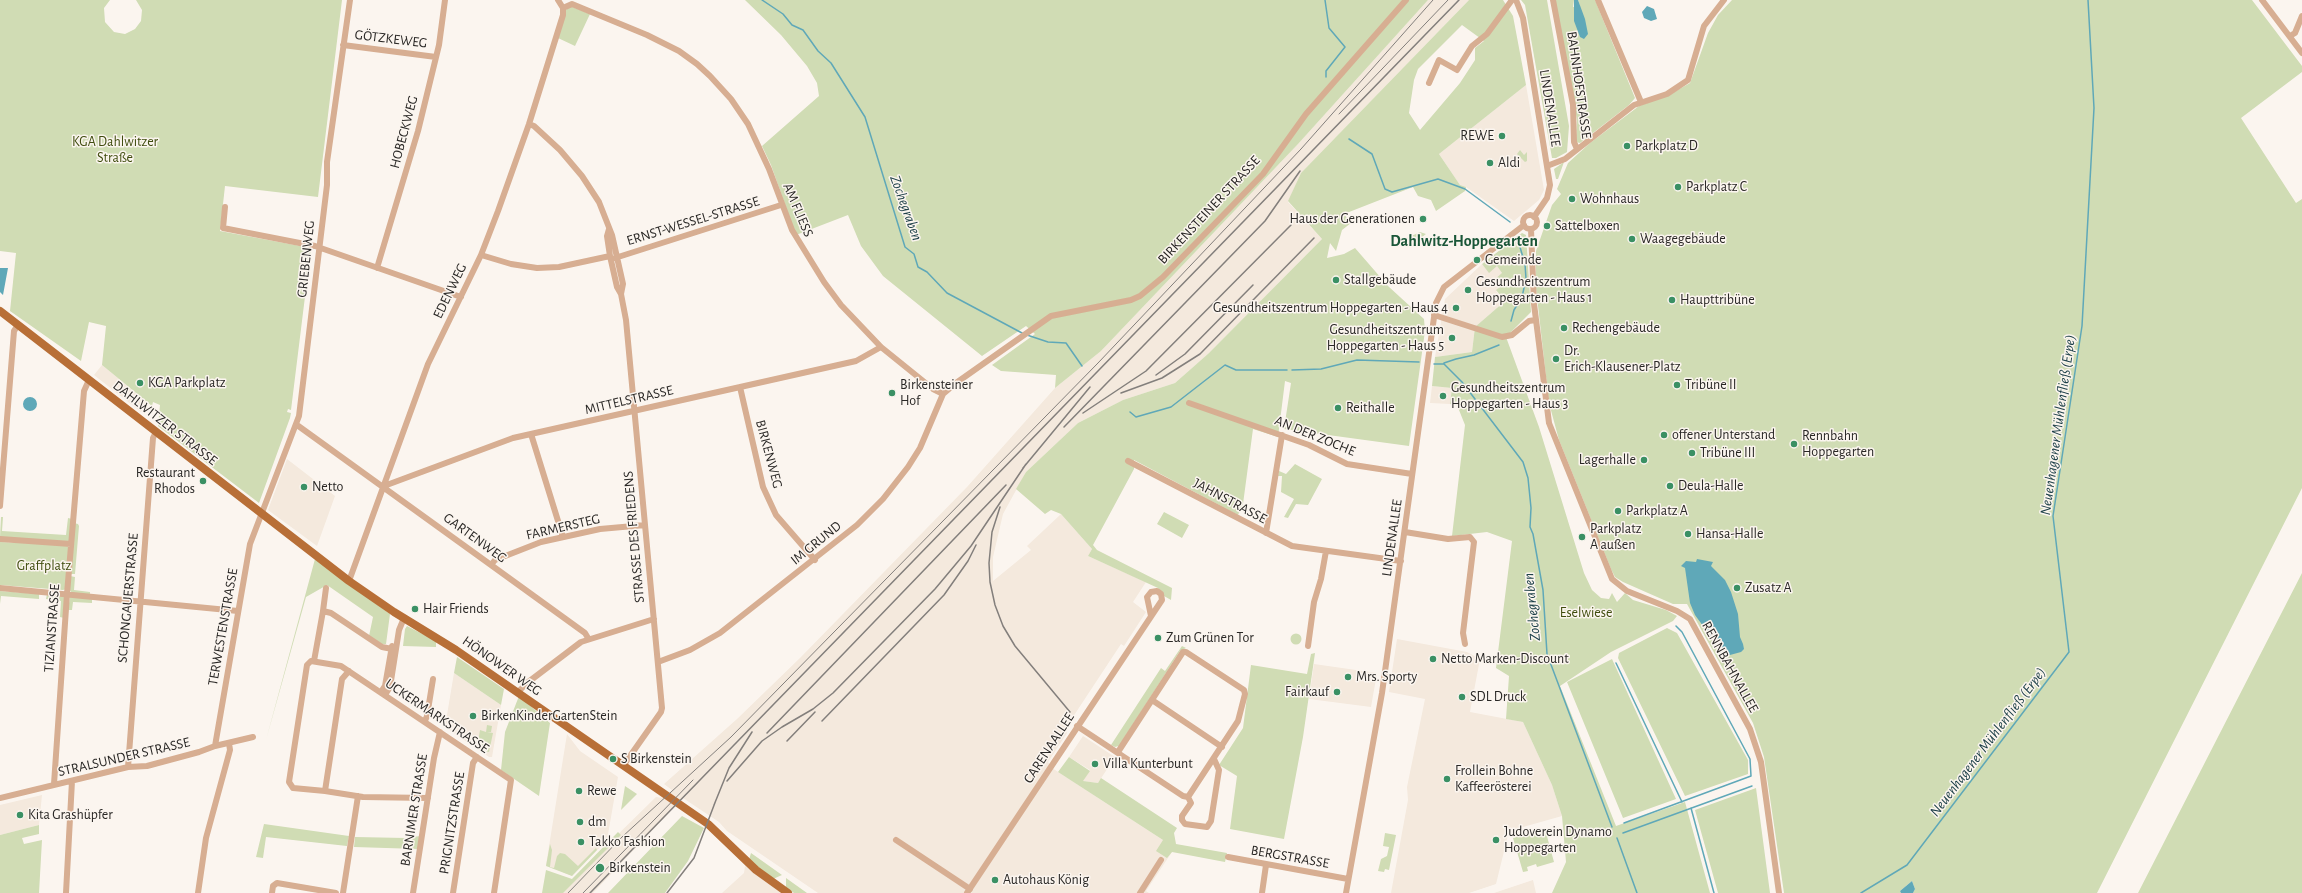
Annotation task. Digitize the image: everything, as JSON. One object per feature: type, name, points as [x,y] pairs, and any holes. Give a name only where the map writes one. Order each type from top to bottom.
[{"type":"main road","name":"DAHLWITZER STRASSE","points":[[0,311],[315,555]]},
{"type":"main road","name":"HÖNOWER WEG","points":[[315,555],[402,617],[449,645],[708,824],[756,870],[788,893]]},
{"type":"street","name":"GRIEBENWEG","points":[[263,514],[297,425],[327,185],[327,162],[350,0]]},
{"type":"street","name":"HOBECKWEG","points":[[377,268],[418,130],[436,57],[445,0]]},
{"type":"street","points":[[558,0],[563,8]]},
{"type":"street","name":"BIRKENSTEINER STRASSE","points":[[943,394],[956,383],[1051,316],[1131,300],[1140,296],[1163,277],[1263,174],[1298,124],[1406,0]]},
{"type":"street","points":[[1429,83],[1439,60],[1458,70],[1472,46],[1487,34],[1512,0]]},
{"type":"street","name":"LINDENALLEE","points":[[1516,0],[1523,18],[1548,166],[1549,194],[1534,217],[1536,225],[1531,229]]},
{"type":"street","name":"BAHNHOFSTRASSE","points":[[1553,0],[1573,105],[1574,142],[1577,149]]},
{"type":"street","points":[[1598,0],[1641,102]]},
{"type":"street","points":[[1548,166],[1565,159],[1634,105],[1668,94],[1688,80],[1704,26],[1724,0]]},
{"type":"street","points":[[2262,0],[2302,53]]},
{"type":"street","name":"AM FLIESS","points":[[563,8],[572,4],[647,35],[679,51],[697,64],[731,99],[748,124],[767,164],[781,205],[794,236],[841,305],[881,347],[932,389],[943,394]]},
{"type":"street","name":"EDENWEG","points":[[350,581],[428,364],[481,255],[528,124],[563,15],[563,8]]},
{"type":"street","points":[[2290,36],[2294,33],[2302,16]]},
{"type":"street","name":"GÖTZKEWEG","points":[[343,45],[436,57]]},
{"type":"street","name":"STRASSE DES FRIEDENS","points":[[528,124],[534,126],[560,150],[582,176],[599,202],[609,229],[613,257],[623,284],[621,294],[635,411],[658,662],[661,712],[623,766]]},
{"type":"street","name":"ERNST-WESSEL-STRASSE","points":[[481,255],[511,264],[537,268],[559,267],[613,257],[781,205]]},
{"type":"street","points":[[225,207],[223,228],[292,241],[319,248],[461,297]]},
{"type":"street","name":"LINDENALLEE","points":[[1346,893],[1382,693],[1434,315],[1438,297],[1444,287],[1524,225],[1526,216],[1534,217]]},
{"type":"street","points":[[1524,225],[1531,229]]},
{"type":"street","name":"RENNBAHNALLEE","points":[[1531,229],[1535,320],[1549,423],[1607,570],[1612,579],[1622,588],[1677,611],[1690,619],[1754,738],[1760,762],[1779,893]]},
{"type":"street","points":[[1434,315],[1502,337],[1512,334],[1529,321],[1535,320]]},
{"type":"street","points":[[0,506],[1,465],[14,331],[18,326]]},
{"type":"street","name":"MITTELSTRASSE","points":[[384,486],[496,444],[531,434],[856,361],[881,347]]},
{"type":"street","name":"TIZIANSTRASSE","points":[[54,784],[67,594],[84,391],[89,380]]},
{"type":"street","name":"BIRKENWEG","points":[[740,387],[763,487],[776,515],[815,560]]},
{"type":"street","name":"IM GRUND","points":[[658,662],[690,650],[720,633],[815,560],[862,521],[900,478],[920,448],[943,394]]},
{"type":"street","name":"AN DER ZOCHE","points":[[1188,403],[1309,445],[1347,464],[1412,474]]},
{"type":"street","name":"GARTENWEG","points":[[297,425],[491,564],[585,633],[588,638]]},
{"type":"street","name":"SCHONGAUERSTRASSE","points":[[128,767],[153,438],[156,432]]},
{"type":"street","points":[[531,434],[563,536]]},
{"type":"street","points":[[1266,533],[1282,435]]},
{"type":"street","name":"JAHNSTRASSE","points":[[1128,461],[1292,546],[1401,561]]},
{"type":"street","name":"TERWESTENSTRASSE","points":[[214,746],[250,544],[263,514]]},
{"type":"street","name":"FARMERSTEG","points":[[491,564],[495,560],[520,550],[563,536],[600,529],[645,524]]},
{"type":"street","points":[[1405,532],[1448,539],[1470,537],[1474,542],[1463,633],[1465,644]]},
{"type":"street","points":[[0,539],[71,544]]},
{"type":"street","points":[[1308,646],[1314,602],[1321,579],[1326,551]]},
{"type":"street","points":[[0,588],[238,611]]},
{"type":"street","points":[[326,588],[314,661],[309,662],[307,665],[289,782],[293,788],[358,796],[428,798]]},
{"type":"street","points":[[323,611],[331,613],[382,646],[392,649]]},
{"type":"street","name":"CARENAALLEE","points":[[968,891],[1151,616]]},
{"type":"street","points":[[383,694],[392,649],[402,617]]},
{"type":"street","points":[[383,694],[390,687],[402,617]]},
{"type":"street","points":[[518,692],[543,670],[588,638],[654,619]]},
{"type":"street","points":[[1118,752],[1184,651],[1220,673],[1244,690],[1245,694],[1242,713],[1214,760],[1188,796]]},
{"type":"street","name":"UCKERMARKSTRASSE","points":[[314,661],[341,666],[511,780],[494,893]]},
{"type":"street","points":[[325,791],[342,679],[349,672]]},
{"type":"street","points":[[425,721],[428,716],[434,679]]},
{"type":"street","points":[[1152,700],[1222,747]]},
{"type":"street","points":[[1077,726],[1183,796],[1188,796]]},
{"type":"street","name":"BARNIMER STRASSE","points":[[413,893],[438,736],[440,732]]},
{"type":"street","name":"STRALSUNDER STRASSE","points":[[0,798],[128,767],[147,766],[199,752],[214,746],[253,737]]},
{"type":"street","points":[[198,893],[206,838],[230,750],[229,743]]},
{"type":"street","name":"PRIGNITZSTRASSE","points":[[454,893],[473,763],[477,758]]},
{"type":"street","points":[[1188,796],[1191,803],[1182,820],[1185,824],[1209,826],[1219,770],[1214,760]]},
{"type":"street","points":[[66,893],[72,781]]},
{"type":"street","points":[[343,893],[358,796]]},
{"type":"street","points":[[896,840],[968,891]]},
{"type":"street","name":"BERGSTRASSE","points":[[1228,857],[1348,879]]},
{"type":"street","points":[[1140,893],[1161,860]]},
{"type":"street","points":[[1262,893],[1266,865]]},
{"type":"street","points":[[272,893],[273,886],[277,883],[309,891],[336,893]]},
{"type":"shaded area","points":[[1428,0],[1469,0],[1301,173],[1288,202],[1322,239],[1209,353],[1175,383],[1123,400],[1078,423],[1026,472],[1003,514],[993,557],[993,581],[1031,550],[1027,546],[1061,514],[1092,549],[1088,556],[1146,582],[1133,602],[1146,612],[1124,646],[1121,644],[1065,729],[1067,733],[1048,762],[1052,768],[1163,840],[1172,852],[1146,891],[1149,893],[818,893],[727,831],[719,822],[683,798],[593,893],[558,893],[656,797],[663,798],[672,790],[664,784],[737,719],[800,658],[967,487],[1055,388],[1101,351],[1298,144]]},
{"type":"shaded area","points":[[1526,85],[1544,190],[1539,200],[1514,221],[1466,187],[1460,185],[1439,154]]},
{"type":"shaded area","points":[[1482,264],[1489,272],[1497,266],[1502,273],[1500,287],[1496,291],[1505,301],[1475,327],[1472,352],[1435,357],[1445,299]]},
{"type":"shaded area","points":[[102,365],[148,403],[141,412],[94,375]]},
{"type":"shaded area","points":[[1432,386],[1452,388],[1450,404],[1430,403]]},
{"type":"shaded area","points":[[287,459],[335,496],[317,546],[268,510]]},
{"type":"shaded area","points":[[1397,639],[1467,652],[1480,659],[1470,712],[1523,722],[1552,785],[1562,816],[1509,831],[1496,884],[1469,893],[1391,893],[1408,800],[1407,787],[1425,699],[1389,692]]},
{"type":"shaded area","points":[[1314,664],[1377,673],[1371,707],[1309,699]]},
{"type":"shaded area","name":"BirkenKinderGartenStein","points":[[454,673],[501,705],[492,757],[489,757],[445,727]]},
{"type":"shaded area","points":[[567,734],[580,751],[618,777],[607,840],[572,876],[546,865]]},
{"type":"shaded area","name":"Villa Kunterbunt","points":[[1083,736],[1115,757],[1098,783],[1082,781],[1090,770],[1069,757]]},
{"type":"shaded area","name":"Kita Grashüpfer","points":[[42,795],[39,825],[0,835],[0,805]]},
{"type":"shaded area","points":[[745,866],[781,893],[722,893],[744,873]]},
{"type":"shaded area","points":[[1533,880],[1536,893],[1494,893]]},
{"type":"green space","name":"KGA Dahlwitzer Straße","points":[[0,0],[110,0],[104,8],[105,22],[114,32],[125,34],[135,29],[141,21],[142,10],[136,0],[342,0],[318,197],[225,186],[220,231],[311,248],[291,410],[288,409],[287,412],[291,413],[290,418],[259,503],[158,426],[160,405],[153,402],[152,406],[102,365],[106,326],[89,322],[81,361],[10,311],[16,253],[0,251]]},
{"type":"green space","points":[[745,0],[1428,0],[1298,144],[1101,351],[1055,388],[1056,375],[1001,371],[992,365],[1035,334],[1026,326],[982,356],[883,276],[861,246],[848,215],[796,235],[771,165],[762,146],[819,96],[817,83],[807,66],[781,35]]},
{"type":"green space","points":[[1469,0],[1503,0],[1513,16],[1526,85],[1439,154],[1460,185],[1466,187],[1465,191],[1436,211],[1431,200],[1418,196],[1413,187],[1344,214],[1351,223],[1342,230],[1336,251],[1330,243],[1327,258],[1344,254],[1355,248],[1388,286],[1424,319],[1425,331],[1409,446],[1284,429],[1291,383],[1285,381],[1278,437],[1253,429],[1243,504],[1238,515],[1134,460],[1134,469],[1093,545],[1097,550],[1172,588],[1171,600],[1164,596],[1158,588],[1088,556],[1092,549],[1061,514],[1051,510],[1045,514],[1016,489],[1026,472],[1078,423],[1123,400],[1175,383],[1209,353],[1322,239],[1288,201],[1301,173]],"holes":[[[1462,25],[1484,41],[1475,48],[1475,60],[1460,83],[1420,130],[1409,113],[1414,80],[1418,69]]]},
{"type":"green space","points":[[1521,0],[1547,0],[1569,126],[1567,152],[1556,158],[1552,158],[1525,5]]},
{"type":"green space","points":[[1555,0],[1574,0],[1573,7],[1580,6],[1578,0],[1595,0],[1635,98],[1629,105],[1580,143],[1576,142],[1577,120]]},
{"type":"green space","points":[[1732,0],[2252,0],[2302,66],[2302,72],[2241,118],[2296,203],[2302,199],[2302,488],[2097,893],[1913,893],[1915,889],[1912,881],[1900,891],[1901,893],[1784,893],[1764,757],[1753,723],[1687,604],[1673,604],[1623,582],[1615,577],[1611,569],[1559,440],[1549,403],[1536,288],[1536,251],[1552,205],[1561,194],[1557,189],[1568,163],[1590,143],[1639,106],[1669,95],[1690,83],[1708,33],[1718,15]]},
{"type":"green space","points":[[570,6],[590,14],[575,46],[558,38],[566,10]]},
{"type":"green space","points":[[1520,150],[1524,155],[1527,152],[1527,161],[1525,162],[1520,157],[1511,165],[1519,156],[1517,154]]},
{"type":"green space","points":[[1564,162],[1558,179],[1556,179],[1554,169]]},
{"type":"green space","points":[[1420,232],[1426,234],[1414,243],[1406,243],[1400,238],[1407,238]]},
{"type":"green space","name":"Eselwiese","points":[[1522,233],[1526,235],[1531,312],[1506,337],[1539,427],[1584,573],[1592,590],[1601,598],[1609,599],[1612,593],[1617,602],[1625,593],[1633,600],[1666,610],[1677,616],[1673,621],[1611,652],[1560,686],[1616,826],[1685,802],[1710,893],[1552,893],[1566,862],[1562,816],[1552,785],[1523,722],[1506,719],[1509,676],[1496,668],[1512,541],[1487,532],[1452,536],[1465,425],[1457,405],[1450,404],[1452,388],[1432,386],[1435,357],[1472,352],[1475,327],[1505,301],[1496,290],[1500,287],[1494,280],[1502,273],[1497,266],[1489,273],[1482,264]]},
{"type":"green space","points":[[1295,464],[1322,479],[1308,505],[1296,504],[1288,518],[1284,517],[1294,499],[1281,492],[1282,476],[1278,476],[1279,471],[1286,474]]},
{"type":"green space","points":[[1164,512],[1189,525],[1182,538],[1157,524]]},
{"type":"green space","points":[[1,517],[3,517],[2,531],[66,535],[68,518],[72,519],[70,539],[68,542],[0,537]]},
{"type":"green space","points":[[74,523],[78,524],[79,526],[75,574],[70,574]]},
{"type":"green space","name":"Graffplatz","points":[[0,542],[67,545],[69,548],[66,589],[0,585]]},
{"type":"green space","points":[[315,559],[390,614],[386,644],[382,644],[369,636],[373,617],[327,585],[306,597],[266,740]]},
{"type":"green space","points":[[2302,573],[2302,893],[2138,893]]},
{"type":"green space","points":[[70,576],[75,577],[74,590],[90,592],[90,595],[72,593],[69,589]]},
{"type":"green space","points":[[0,591],[39,594],[39,599],[1,596],[0,604]]},
{"type":"green space","points":[[47,594],[64,597],[64,618],[60,617],[61,601],[46,599]]},
{"type":"green space","points":[[70,597],[92,598],[92,603],[73,602],[72,610],[68,610]]},
{"type":"green space","points":[[407,626],[436,641],[436,647],[403,646],[405,629]]},
{"type":"green space","points":[[1667,628],[1677,633],[1748,760],[1748,774],[1685,796],[1618,658],[1619,653]]},
{"type":"green space","points":[[1294,634],[1298,634],[1300,635],[1300,643],[1294,644],[1291,641],[1291,637]]},
{"type":"green space","points":[[1182,646],[1186,648],[1180,651],[1119,746],[1115,747],[1111,745],[1161,668],[1165,671]]},
{"type":"green space","points":[[1315,653],[1303,737],[1284,839],[1230,829],[1237,776],[1219,765],[1243,728],[1251,665],[1307,674],[1311,654]]},
{"type":"green space","points":[[457,657],[504,689],[501,705],[454,673]]},
{"type":"green space","points":[[1612,659],[1676,799],[1623,818],[1567,682]]},
{"type":"green space","points":[[519,696],[550,723],[539,796],[501,770],[505,732]]},
{"type":"green space","points":[[487,725],[492,726],[491,732],[487,732],[493,733],[489,752],[477,749],[480,730],[486,732]]},
{"type":"green space","points":[[1069,757],[1090,771],[1083,781],[1098,783],[1101,778],[1177,828],[1174,833],[1176,844],[1227,853],[1225,862],[1172,852],[1167,858],[1156,851],[1163,840],[1058,772]]},
{"type":"green space","points":[[625,786],[637,794],[621,810]]},
{"type":"green space","points":[[1756,788],[1770,893],[1718,893],[1695,810]]},
{"type":"green space","points":[[682,816],[704,828],[688,861],[665,893],[608,893]]},
{"type":"green space","points":[[264,824],[349,836],[347,846],[266,837],[263,858],[256,857]]},
{"type":"green space","points":[[39,825],[39,834],[22,838],[24,844],[42,840],[39,893],[0,893],[0,835]]},
{"type":"green space","points":[[1545,829],[1554,862],[1537,867],[1536,864],[1527,867],[1528,871],[1523,872],[1513,838]]},
{"type":"green space","points":[[618,832],[621,835],[563,893],[542,893],[546,870],[572,879]]},
{"type":"green space","points":[[1385,833],[1396,835],[1389,870],[1385,869],[1384,872],[1378,871],[1381,859],[1387,856],[1389,847],[1383,846]]},
{"type":"green space","points":[[420,836],[418,849],[354,847],[355,837],[406,838]]},
{"type":"green space","points":[[550,844],[552,850],[550,867],[554,868],[557,856],[560,853],[565,854],[578,866],[596,848],[597,850],[572,876],[546,866]]},
{"type":"green space","points":[[751,853],[782,875],[773,879],[749,860]]},
{"type":"green space","points":[[786,878],[807,893],[794,893],[786,887]]},
{"type":"water","points":[[1574,0],[1578,0],[1585,19],[1588,34],[1584,39],[1580,37],[1574,21]]},
{"type":"water","points":[[1647,6],[1654,9],[1657,19],[1651,21],[1644,18],[1642,12]]},
{"type":"water","points":[[0,268],[8,268],[3,295],[0,292]]},
{"type":"water","points":[[30,397],[35,399],[37,404],[35,409],[30,411],[25,409],[23,404],[25,399]]},
{"type":"water","points":[[1697,559],[1713,562],[1711,566],[1725,580],[1731,592],[1738,614],[1740,637],[1744,649],[1741,652],[1730,655],[1720,654],[1716,651],[1718,649],[1717,647],[1713,646],[1714,641],[1695,615],[1690,603],[1685,568],[1681,566],[1686,561],[1696,562]]},
{"type":"water","points":[[1912,881],[1915,889],[1913,893],[1901,893],[1900,891]]},
{"type":"waterway","name":"Zochegraben","points":[[762,0],[783,14],[792,25],[803,30],[818,51],[831,63],[865,117],[905,247],[914,254],[918,267],[927,272],[947,293],[1022,333]]},
{"type":"waterway","points":[[1325,0],[1329,28],[1345,47],[1326,71],[1326,77]]},
{"type":"waterway","name":"Neuenhagener Mühlenfließ (Erpe)","points":[[1861,893],[1907,865],[2069,652],[2053,516],[2082,326],[2094,108],[2088,0]]},
{"type":"waterway","points":[[1349,139],[1372,154],[1385,189],[1392,192],[1438,179],[1465,189],[1510,222]]},
{"type":"waterway","points":[[1511,321],[1514,310],[1522,297],[1526,279],[1525,264],[1517,237]]},
{"type":"waterway","name":"Zochegraben","points":[[1027,335],[1048,342],[1066,343],[1082,366]]},
{"type":"waterway","points":[[1444,363],[1474,355],[1499,345]]},
{"type":"waterway","name":"Zochegraben","points":[[1292,370],[1321,369],[1357,360],[1419,362]]},
{"type":"waterway","name":"Zochegraben","points":[[1434,364],[1444,364],[1462,382],[1523,462],[1528,478],[1531,508],[1530,527],[1533,534],[1543,590],[1547,654],[1612,827]]},
{"type":"waterway","name":"Zochegraben","points":[[1130,412],[1136,417],[1171,407],[1225,365],[1236,370],[1287,370]]},
{"type":"waterway","points":[[1624,823],[1751,776],[1750,759],[1682,632],[1676,626]]},
{"type":"waterway","points":[[1616,663],[1682,802]]},
{"type":"waterway","points":[[1623,833],[1752,786]]},
{"type":"waterway","points":[[1691,808],[1714,893]]},
{"type":"waterway","name":"Zochegraben","points":[[1617,838],[1637,893]]},
{"type":"tram line","points":[[568,893],[622,837],[731,737],[1098,363],[1301,149],[1433,0]]},
{"type":"tram line","points":[[1339,114],[1448,0]]},
{"type":"tram line","points":[[583,893],[693,780]]},
{"type":"railway","points":[[590,893],[1459,0]]},
{"type":"railway","points":[[1064,427],[1265,221],[1300,171]]},
{"type":"railway","points":[[1083,413],[1146,371],[1291,225]]},
{"type":"railway","points":[[1121,393],[1162,378],[1200,354],[1314,238]]},
{"type":"railway","points":[[1156,375],[1185,354],[1253,285]]},
{"type":"railway","points":[[1023,468],[1090,387]]},
{"type":"railway","points":[[727,781],[762,741],[782,727],[813,709],[833,693],[935,589],[971,546],[1026,464]]},
{"type":"railway","points":[[767,733],[1006,485]]},
{"type":"railway","points":[[1000,507],[992,532],[989,563],[990,582],[995,605],[1003,626],[1015,646],[1070,712]]},
{"type":"railway","points":[[822,721],[944,595],[968,561],[976,545]]},
{"type":"railway","points":[[787,741],[815,712]]},
{"type":"railway","points":[[714,805],[729,768],[752,732]]},
{"type":"railway","points":[[667,893],[694,858],[716,800]]},
{"type":"place","name":"REWE","points":[[1502,136]]},
{"type":"place","name":"Parkplatz D","points":[[1627,146]]},
{"type":"place","name":"Aldi","points":[[1490,163]]},
{"type":"place","name":"Parkplatz C","points":[[1678,187]]},
{"type":"place","name":"Wohnhaus","points":[[1572,199]]},
{"type":"place","name":"Haus der Generationen","points":[[1423,219]]},
{"type":"place","name":"Sattelboxen","points":[[1547,226]]},
{"type":"place","name":"Waagegebäude","points":[[1632,239]]},
{"type":"place","name":"Gemeinde","points":[[1477,260]]},
{"type":"place","name":"Stallgebäude","points":[[1336,280]]},
{"type":"place","name":"Gesundheitszentrum Hoppegarten - Haus 1","points":[[1468,290]]},
{"type":"place","name":"Haupttribüne","points":[[1672,300]]},
{"type":"place","name":"Gesundheitszentrum Hoppegarten - Haus 4","points":[[1456,308]]},
{"type":"place","name":"Rechengebäude","points":[[1564,328]]},
{"type":"place","name":"Gesundheitszentrum Hoppegarten - Haus 5","points":[[1452,338]]},
{"type":"place","name":"Dr. Erich-Klausener-Platz","points":[[1556,359]]},
{"type":"place","name":"KGA Parkplatz","points":[[140,383]]},
{"type":"place","name":"Tribüne II","points":[[1677,385]]},
{"type":"place","name":"Birkensteiner Hof","points":[[892,393]]},
{"type":"place","name":"Gesundheitszentrum Hoppegarten - Haus 3","points":[[1443,396]]},
{"type":"place","name":"Reithalle","points":[[1338,408]]},
{"type":"place","name":"offener Unterstand","points":[[1664,435]]},
{"type":"place","name":"Rennbahn Hoppegarten","points":[[1794,444]]},
{"type":"place","name":"Tribüne III","points":[[1692,453]]},
{"type":"place","name":"Lagerhalle","points":[[1644,460]]},
{"type":"place","name":"Restaurant Rhodos","points":[[203,481]]},
{"type":"place","name":"Deula-Halle","points":[[1670,486]]},
{"type":"place","name":"Netto","points":[[304,487]]},
{"type":"place","name":"Parkplatz A","points":[[1618,511]]},
{"type":"place","name":"Hansa-Halle","points":[[1688,534]]},
{"type":"place","name":"Parkplatz A außen","points":[[1582,537]]},
{"type":"place","name":"Zusatz A","points":[[1737,588]]},
{"type":"place","name":"Hair Friends","points":[[415,609]]},
{"type":"place","name":"Zum Grünen Tor","points":[[1158,638]]},
{"type":"place","name":"Netto Marken-Discount","points":[[1433,659]]},
{"type":"place","name":"Mrs. Sporty","points":[[1348,677]]},
{"type":"place","name":"Fairkauf","points":[[1337,692]]},
{"type":"place","name":"SDL Druck","points":[[1462,697]]},
{"type":"place","name":"BirkenKinderGartenStein","points":[[473,716]]},
{"type":"place","name":"S Birkenstein","points":[[613,759]]},
{"type":"place","name":"Villa Kunterbunt","points":[[1095,764]]},
{"type":"place","name":"Frollein Bohne Kaffeerösterei","points":[[1447,779]]},
{"type":"place","name":"Rewe","points":[[579,791]]},
{"type":"place","name":"Kita Grashüpfer","points":[[20,815]]},
{"type":"place","name":"dm","points":[[580,822]]},
{"type":"place","name":"Judoverein Dynamo Hoppegarten","points":[[1496,840]]},
{"type":"place","name":"Takko Fashion","points":[[581,842]]},
{"type":"place","name":"Birkenstein","points":[[600,868]]},
{"type":"place","name":"Autohaus König","points":[[995,880]]},
{"type":"district","name":"Dahlwitz-Hoppegarten","points":[[1464,241]]}]
